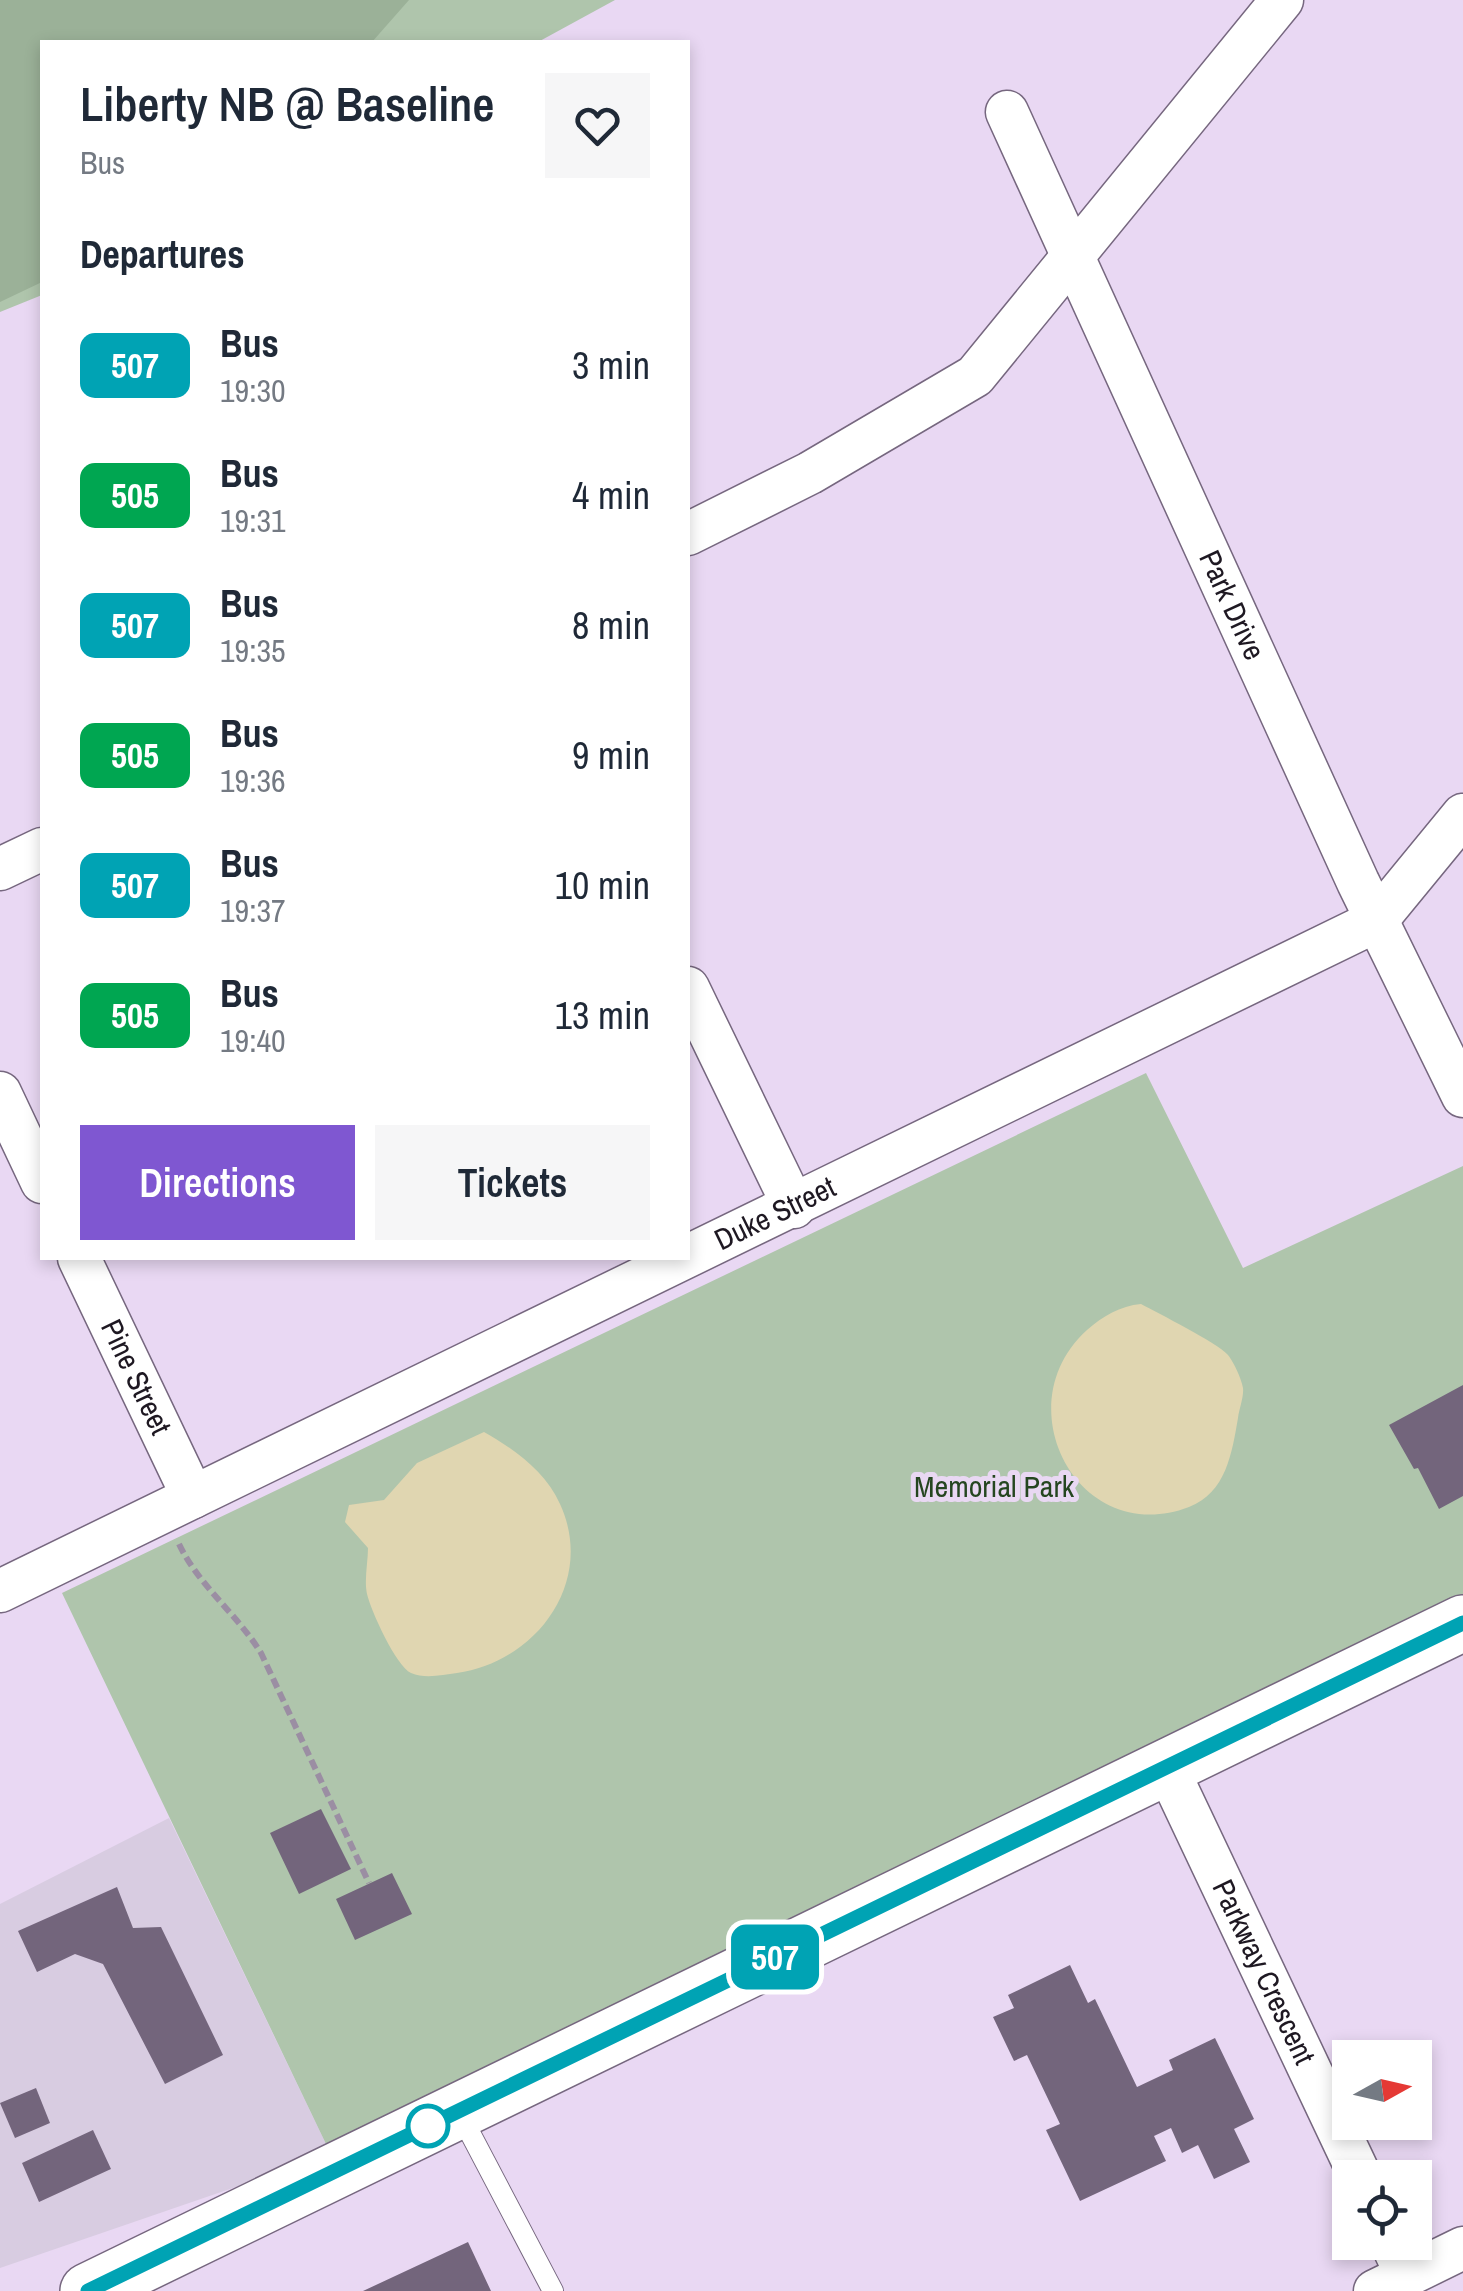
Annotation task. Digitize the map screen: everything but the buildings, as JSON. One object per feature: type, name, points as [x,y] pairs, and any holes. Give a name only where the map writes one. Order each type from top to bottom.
[{"type":"main road","points":[[88,2291],[1463,1623]]},
{"type":"street","points":[[690,533],[810,473],[975,376],[1282,0]]},
{"type":"street","name":"Park Drive","points":[[1007,112],[1376,921],[1463,1096]]},
{"type":"street","name":"Duke Street","points":[[690,1257],[1376,921],[1463,815]]},
{"type":"street","points":[[0,869],[40,850]]},
{"type":"street","points":[[690,992],[794,1207]]},
{"type":"street","points":[[0,1093],[40,1178]]},
{"type":"street","name":"Pine Street","points":[[80,1260],[193,1497]]},
{"type":"street","name":"Duke Street","points":[[0,1591],[684,1260]]},
{"type":"street","name":"Parkway Crescent","points":[[1166,1766],[1352,2160]]},
{"type":"street","points":[[1391,2270],[1463,2248]]},
{"type":"lane","points":[[459,2112],[553,2291]]},
{"type":"path","points":[[177,1538],[190,1567],[249,1633],[261,1654],[370,1883]]},
{"type":"shaded area","points":[[169,1818],[326,2144],[262,2178],[0,2268],[0,1904]]},
{"type":"green space","points":[[0,0],[615,0],[542,40],[40,40],[40,296],[0,312]]},
{"type":"green space","points":[[0,0],[409,0],[374,40],[40,40],[40,283],[0,302]]},
{"type":"green space","name":"Memorial Park","points":[[1146,1073],[1243,1268],[1463,1166],[1463,1598],[326,2144],[62,1593]]},
{"type":"sand","points":[[1141,1304],[1221,1349],[1232,1361],[1243,1388],[1233,1445],[1219,1482],[1201,1501],[1189,1507],[1150,1515],[1115,1508],[1086,1489],[1065,1463],[1053,1430],[1052,1396],[1063,1361],[1099,1320],[1119,1309]]},
{"type":"sand","points":[[484,1432],[528,1462],[554,1492],[569,1533],[570,1562],[564,1589],[552,1614],[511,1653],[486,1666],[457,1673],[416,1675],[398,1660],[373,1613],[366,1589],[368,1548],[345,1522],[349,1505],[384,1500],[417,1463]]},
{"type":"bus line","name":"507","points":[[88,2291],[1463,1623]]}]
